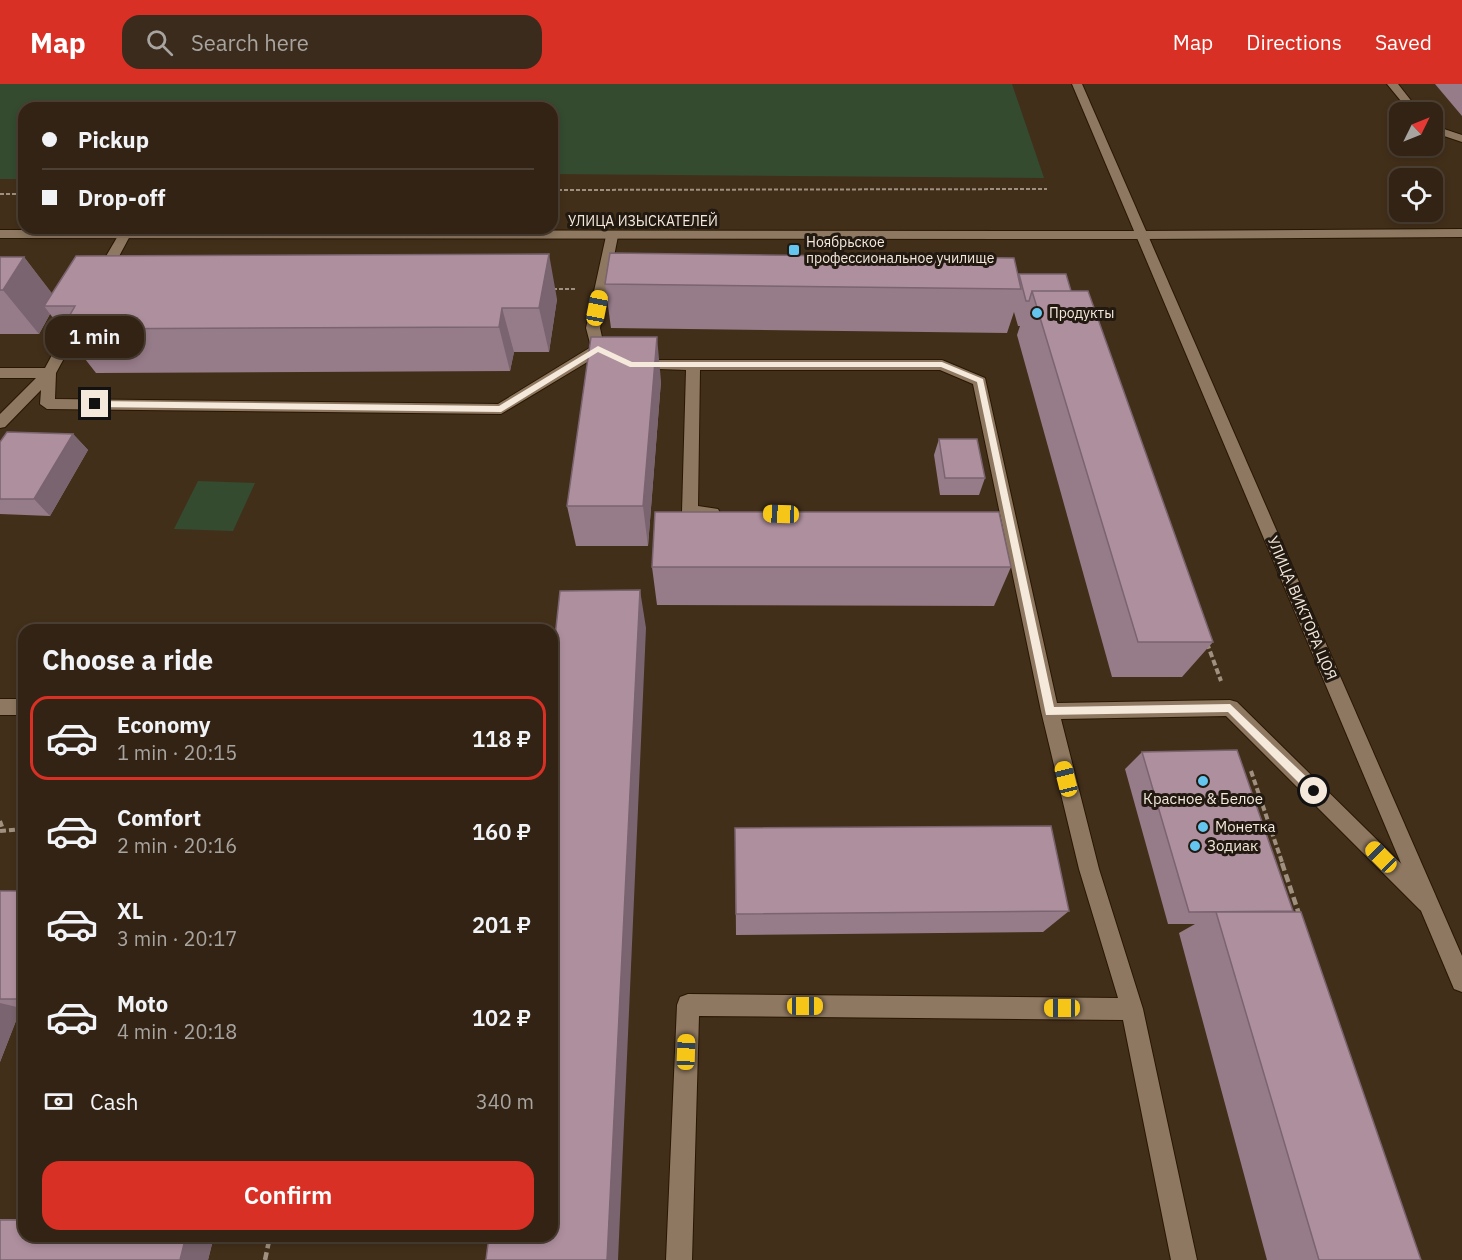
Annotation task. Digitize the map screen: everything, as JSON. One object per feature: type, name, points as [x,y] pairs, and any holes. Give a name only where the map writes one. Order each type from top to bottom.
[{"type":"street","name":"УЛИЦА ВИКТОРА ЦОЯ","points":[[1077,84],[1462,981]]},
{"type":"street","points":[[1392,84],[1407,102]]},
{"type":"street","points":[[1443,132],[1462,139]]},
{"type":"street","name":"УЛИЦА ИЗЫСКАТЕЛЕЙ","points":[[0,234],[612,236],[1462,233]]},
{"type":"street","points":[[98,283],[125,234]]},
{"type":"street","points":[[598,349],[593,328],[612,236]]},
{"type":"street","points":[[0,423],[49,374],[87,303]]},
{"type":"street","points":[[598,349],[630,365],[942,365],[980,381],[1003,520],[1089,870],[1132,1009],[1184,1260]]},
{"type":"street","points":[[49,374],[47,404],[501,409],[598,349]]},
{"type":"street","points":[[693,365],[690,512],[725,513]]},
{"type":"street","points":[[0,373],[49,374]]},
{"type":"street","points":[[0,707],[18,707]]},
{"type":"street","points":[[1050,711],[1230,708],[1431,906]]},
{"type":"street","points":[[680,1260],[688,1005],[1132,1009]]},
{"type":"path","points":[[558,190],[1047,189]]},
{"type":"path","points":[[0,194],[18,194]]},
{"type":"path","points":[[543,289],[601,289]]},
{"type":"path","points":[[1206,640],[1230,708]]},
{"type":"path","points":[[1249,764],[1302,922]]},
{"type":"path","points":[[0,821],[2,830],[18,829]]},
{"type":"path","points":[[265,1260],[269,1242]]},
{"type":"green space","points":[[0,84],[1012,84],[1044,178],[558,174],[558,102],[18,102],[18,179],[0,179]]},
{"type":"green space","points":[[198,481],[255,483],[233,531],[174,529]]},
{"type":"building","points":[[610,253],[1014,258],[1021,289],[605,284]]},
{"type":"building","points":[[549,254],[539,308],[502,308],[499,327],[62,329],[75,306],[44,306],[76,256]]},
{"type":"building","points":[[0,257],[24,257],[3,290],[0,290]]},
{"type":"building","points":[[1019,274],[1066,274],[1071,291],[1032,291],[1029,301],[1026,301]]},
{"type":"building","points":[[1032,291],[1088,291],[1213,642],[1138,642]]},
{"type":"building","points":[[591,337],[657,337],[643,506],[567,506]]},
{"type":"building","points":[[7,432],[73,434],[34,499],[0,499],[0,442]]},
{"type":"building","points":[[939,439],[977,439],[985,478],[945,478]]},
{"type":"building","points":[[655,512],[999,512],[1011,567],[652,567]]},
{"type":"building","points":[[640,590],[607,1260],[486,1260],[488,1242],[558,1242],[556,624],[560,591]]},
{"type":"building","name":"Зодиак","points":[[1237,750],[1293,911],[1189,912],[1142,752]]},
{"type":"building","points":[[1051,826],[1069,911],[736,914],[735,828]]},
{"type":"building","points":[[0,891],[18,891],[18,999],[0,999]]},
{"type":"building","points":[[1216,912],[1301,912],[1421,1260],[1319,1260]]},
{"type":"building","points":[[0,1220],[18,1220],[18,1242],[184,1242],[180,1260],[0,1260]]},
{"type":"place","name":"Ноябрьское профессиональное училище","points":[[794,250]]},
{"type":"place","name":"Продукты","points":[[1037,313]]},
{"type":"place","name":"Красное & Белое","points":[[1203,781]]},
{"type":"place","name":"Монетка","points":[[1203,827]]},
{"type":"place","name":"Зодиак","points":[[1195,846]]},
{"type":"route","points":[[95,404],[501,409],[598,349],[630,365],[942,365],[980,381],[1050,711],[1230,708],[1314,791]]}]
